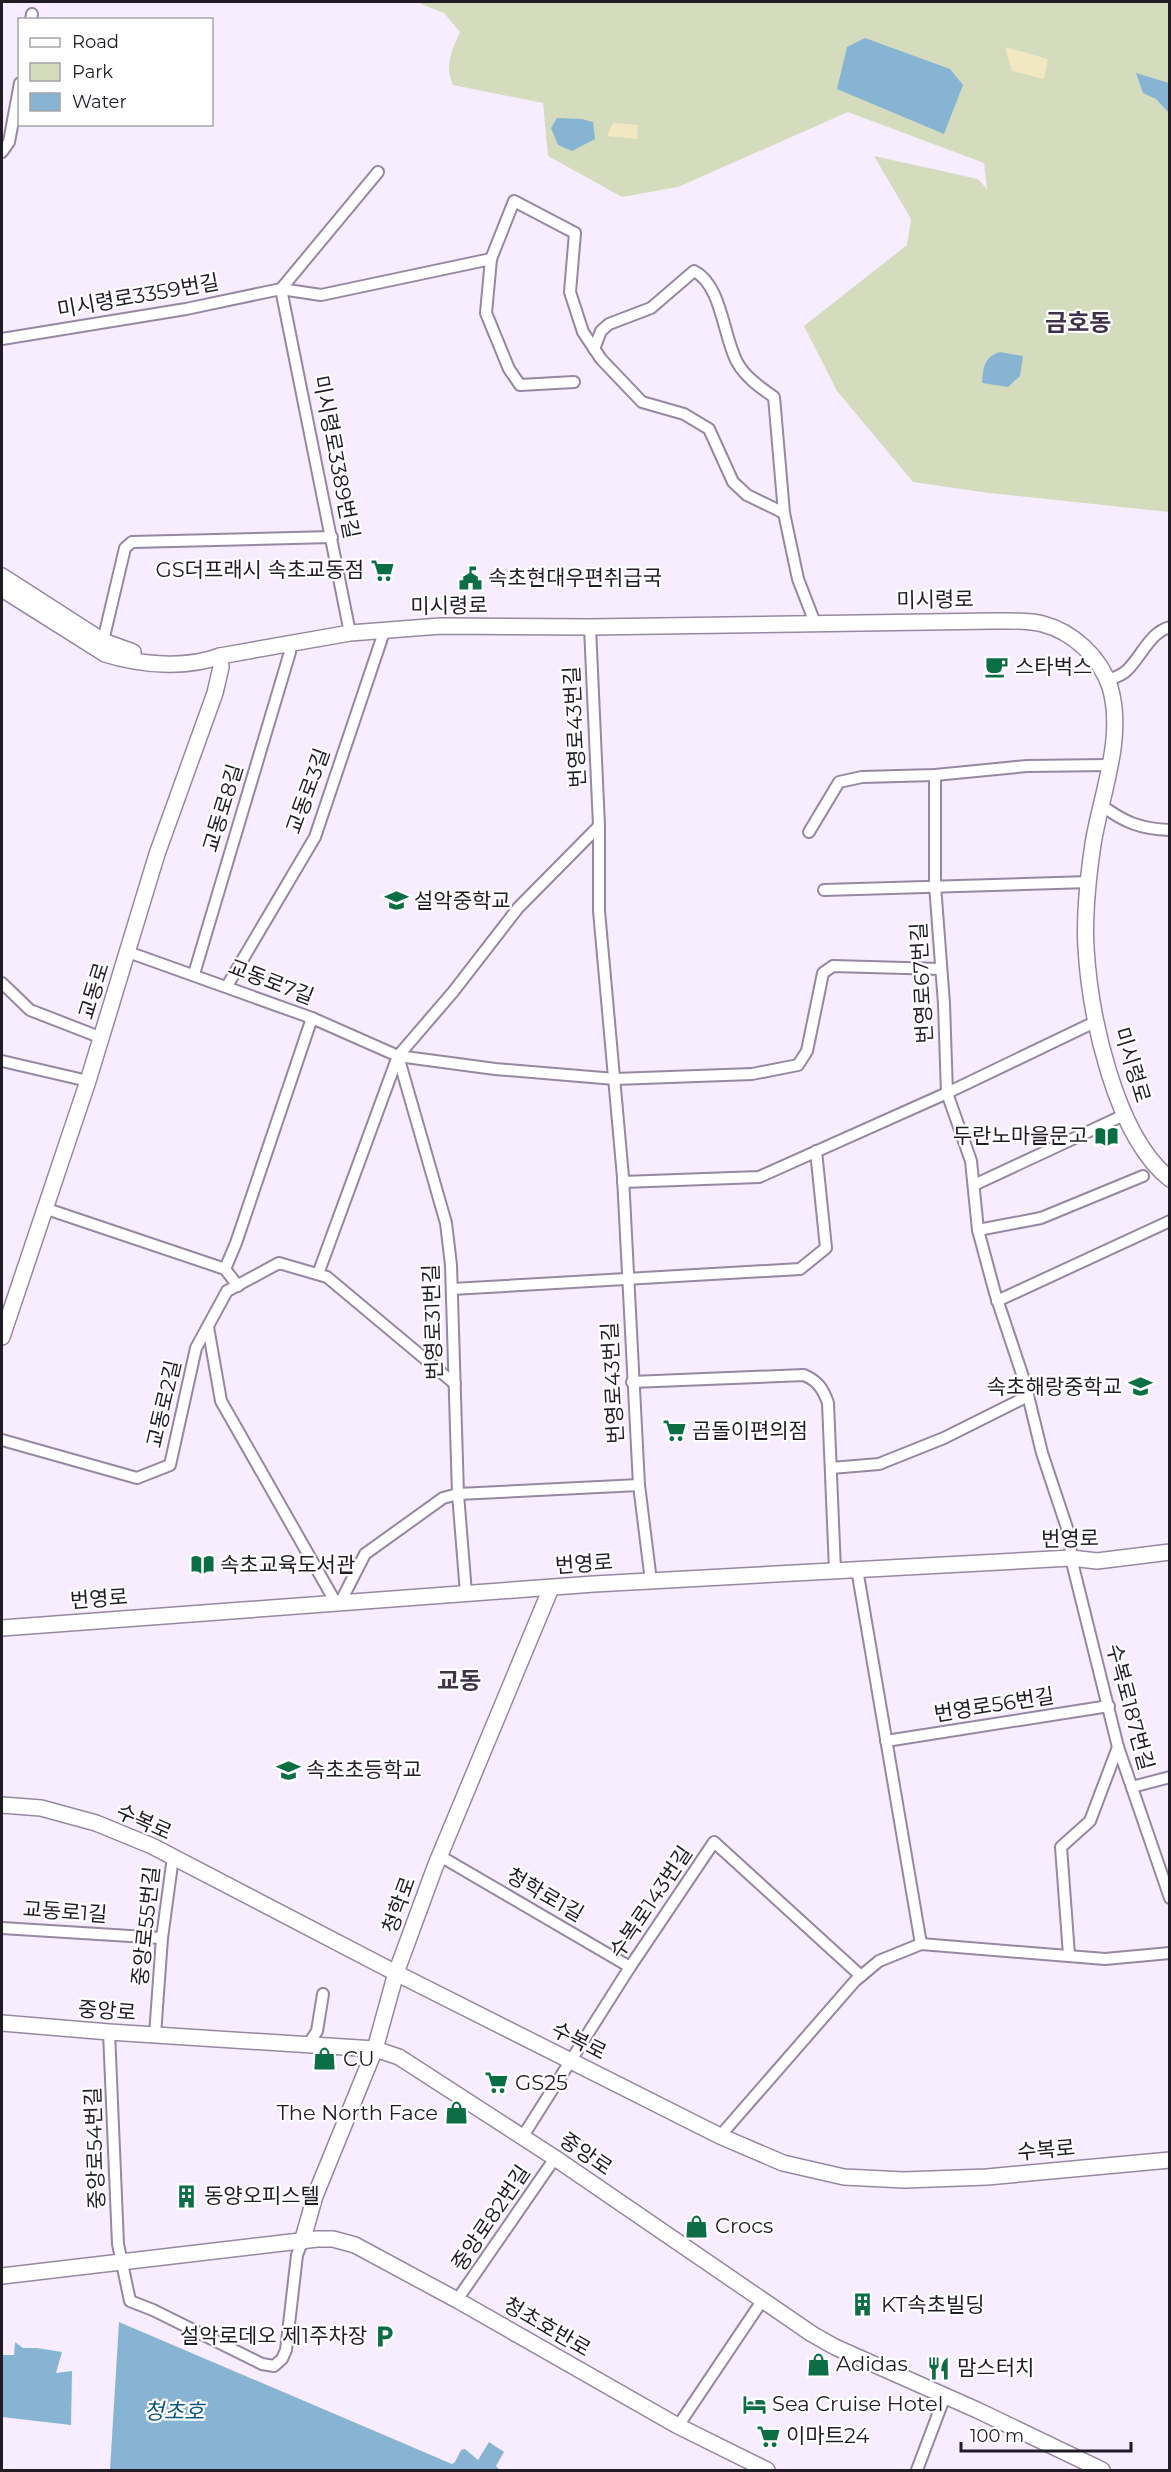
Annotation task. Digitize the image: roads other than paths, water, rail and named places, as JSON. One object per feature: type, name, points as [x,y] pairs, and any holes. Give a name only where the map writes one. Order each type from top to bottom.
[{"type":"street","points":[[2,152],[9,142],[18,94]]},
{"type":"street","points":[[281,289],[378,172]]},
{"type":"street","points":[[574,382],[520,386],[509,369],[486,313],[491,259],[514,201],[575,233],[570,292],[583,332],[594,349],[642,402],[684,414],[709,429],[733,482],[747,495],[784,513]]},
{"type":"street","points":[[281,289],[321,295],[491,259]]},
{"type":"street","points":[[594,349],[601,331],[609,324],[651,308],[694,271],[702,275],[712,291],[737,363],[754,383],[774,397],[784,513],[798,579],[814,622]]},
{"type":"street","name":"미시령로3359번길","points":[[2,339],[186,309],[281,289]]},
{"type":"street","name":"미시령로3389번길","points":[[281,289],[350,633]]},
{"type":"street","points":[[104,641],[125,548],[132,543],[332,537]]},
{"type":"street","name":"미시령로","points":[[2,576],[104,641],[119,648],[147,655],[220,656]]},
{"type":"street","name":"미시령로","points":[[2,589],[105,654],[120,659],[187,664],[350,633],[441,626],[590,627],[993,621],[1042,624],[1064,632],[1082,645],[1098,663],[1107,681],[1115,708],[1115,734],[1089,882],[1086,946],[1089,985],[1109,1073],[1124,1116],[1146,1152],[1170,1179]]},
{"type":"street","name":"번영로43번길","points":[[590,627],[599,826],[599,911],[623,1182],[639,1485],[651,1581]]},
{"type":"street","points":[[1107,681],[1125,672],[1147,645],[1165,628],[1170,627]]},
{"type":"street","name":"교동로3길","points":[[227,986],[315,837],[385,629]]},
{"type":"street","name":"교동로8길","points":[[194,974],[290,652]]},
{"type":"street","name":"교동로","points":[[2,1337],[102,1038],[157,854],[215,693],[221,667],[220,656]]},
{"type":"street","points":[[809,832],[839,782],[862,777],[935,775],[1027,766],[1109,765]]},
{"type":"street","name":"번영로67번길","points":[[935,775],[935,885],[947,1093],[971,1161],[978,1230],[997,1301],[1028,1396],[1042,1453],[1070,1537],[1071,1558]]},
{"type":"street","points":[[1101,805],[1122,821],[1151,829],[1170,830]]},
{"type":"street","points":[[318,1274],[399,1056],[453,992],[518,908],[599,826]]},
{"type":"street","points":[[824,890],[1089,882]]},
{"type":"street","name":"교동로7길","points":[[128,952],[312,1018],[399,1056],[495,1070],[615,1079],[752,1074],[798,1065],[807,1051],[823,974],[833,966],[941,969]]},
{"type":"street","points":[[2,983],[30,1010],[102,1038]]},
{"type":"street","points":[[225,1269],[312,1018]]},
{"type":"street","points":[[623,1182],[759,1177],[947,1093],[1097,1021]]},
{"type":"street","name":"번영로31번길","points":[[399,1056],[446,1223],[452,1290],[458,1494],[466,1593]]},
{"type":"street","points":[[2,1060],[88,1081]]},
{"type":"street","points":[[974,1185],[1124,1116]]},
{"type":"street","points":[[452,1290],[800,1269],[826,1248],[816,1151]]},
{"type":"street","points":[[978,1230],[1041,1218],[1143,1176]]},
{"type":"street","points":[[44,1208],[225,1269],[238,1286],[279,1263],[327,1277],[455,1384]]},
{"type":"street","points":[[997,1301],[1170,1221]]},
{"type":"street","name":"교동로2길","points":[[2,1440],[137,1478],[170,1466],[196,1348],[227,1291],[238,1286]]},
{"type":"street","points":[[207,1327],[221,1401],[338,1603]]},
{"type":"street","points":[[632,1382],[804,1375],[814,1379],[823,1389],[828,1403],[835,1570]]},
{"type":"street","points":[[831,1468],[879,1464],[944,1438],[1028,1396]]},
{"type":"street","points":[[338,1603],[365,1554],[443,1498],[458,1494],[639,1485]]},
{"type":"street","name":"번영로","points":[[2,1628],[466,1593],[1071,1558],[1097,1561],[1170,1552]]},
{"type":"street","name":"수복로187번길","points":[[1071,1558],[1118,1747],[1170,1898]]},
{"type":"street","points":[[857,1569],[921,1944]]},
{"type":"street","name":"청학로","points":[[302,2242],[315,2196],[375,2049],[396,1973],[440,1856],[551,1588]]},
{"type":"street","name":"번영로56번길","points":[[886,1741],[1109,1706]]},
{"type":"street","points":[[1069,1955],[1061,1847],[1090,1821],[1118,1747]]},
{"type":"street","points":[[1131,1787],[1170,1777]]},
{"type":"street","name":"수복로","points":[[2,1805],[41,1808],[96,1823],[152,1846],[396,1973],[720,2136],[783,2163],[844,2177],[904,2180],[987,2176],[1170,2160]]},
{"type":"street","name":"수복로143번길","points":[[523,2136],[630,1967],[714,1842],[861,1976]]},
{"type":"street","name":"청학로1길","points":[[440,1856],[630,1967]]},
{"type":"street","name":"중앙로55번길","points":[[155,2035],[162,1938],[173,1857]]},
{"type":"street","name":"교동로1길","points":[[2,1928],[162,1938]]},
{"type":"street","points":[[720,2136],[861,1976],[879,1961],[921,1944],[1105,1959],[1170,1953]]},
{"type":"street","points":[[308,2045],[317,2031],[323,1994]]},
{"type":"street","name":"중앙로","points":[[2,2023],[375,2049],[411,2063],[523,2136],[762,2301],[835,2347],[1102,2470]]},
{"type":"street","name":"중앙로54번길","points":[[109,2032],[118,2244],[121,2262]]},
{"type":"street","name":"중앙로82번길","points":[[457,2300],[555,2158]]},
{"type":"street","name":"청초호반로","points":[[2,2276],[333,2239],[355,2245],[457,2300],[678,2426],[767,2470]]},
{"type":"street","points":[[121,2262],[129,2301],[153,2310],[262,2364],[274,2366],[282,2360],[286,2350],[297,2255],[302,2242]]},
{"type":"street","points":[[678,2426],[762,2301]]},
{"type":"street","points":[[917,2470],[945,2397]]},
{"type":"water","points":[[865,38],[950,69],[963,85],[944,134],[837,89],[847,47]]},
{"type":"water","points":[[1136,73],[1169,83],[1169,113],[1156,99],[1143,93]]},
{"type":"water","points":[[557,118],[593,122],[595,139],[572,151],[558,145],[551,128]]},
{"type":"water","points":[[1000,352],[1023,356],[1020,376],[1008,387],[982,383],[985,363]]},
{"type":"water","name":"청초호","points":[[119,2322],[452,2464],[461,2450],[465,2449],[478,2460],[489,2442],[504,2452],[496,2466],[499,2469],[110,2470]]},
{"type":"water","points":[[15,2342],[23,2348],[62,2352],[56,2373],[72,2371],[71,2425],[2,2417],[2,2355],[14,2355]]},
{"type":"place","name":"GS더프래시 속초교동점","points":[[382,570]]},
{"type":"place","name":"속초현대우편취급국","points":[[470,578]]},
{"type":"place","name":"스타벅스","points":[[997,667]]},
{"type":"place","name":"설악중학교","points":[[396,901]]},
{"type":"place","name":"두란노마을문고","points":[[1106,1136]]},
{"type":"place","name":"속초해랑중학교","points":[[1140,1387]]},
{"type":"place","name":"곰돌이편의점","points":[[674,1431]]},
{"type":"place","name":"속초교육도서관","points":[[202,1565]]},
{"type":"place","name":"속초초등학교","points":[[288,1770]]},
{"type":"place","name":"CU","points":[[325,2059]]},
{"type":"place","name":"GS25","points":[[497,2083]]},
{"type":"place","name":"The North Face","points":[[456,2113]]},
{"type":"place","name":"동양오피스텔","points":[[186,2196]]},
{"type":"place","name":"Crocs","points":[[697,2226]]},
{"type":"place","name":"KT속초빌딩","points":[[863,2305]]},
{"type":"place","name":"설악로데오 제1주차장","points":[[385,2336]]},
{"type":"place","name":"Adidas","points":[[818,2364]]},
{"type":"place","name":"맘스터치","points":[[939,2368]]},
{"type":"place","name":"Sea Cruise Hotel","points":[[754,2404]]},
{"type":"place","name":"이마트24","points":[[768,2436]]},
{"type":"district","name":"금호동","points":[[1078,323]]},
{"type":"district","name":"교동","points":[[459,1681]]}]
